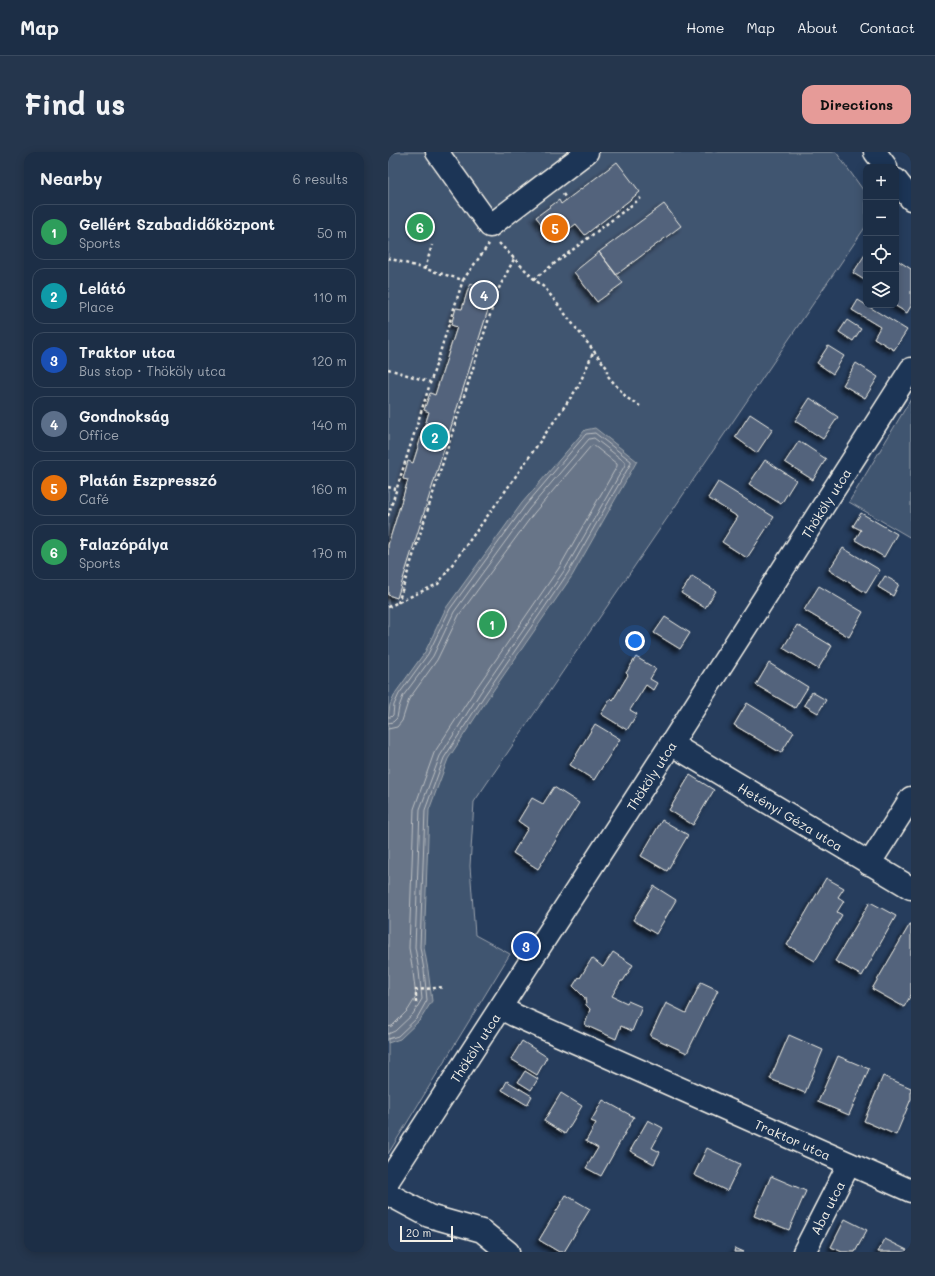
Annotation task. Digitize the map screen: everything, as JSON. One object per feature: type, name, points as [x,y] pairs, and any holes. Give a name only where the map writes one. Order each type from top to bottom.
[{"type":"street","points":[[437,152],[491,230],[587,152]]},
{"type":"street","points":[[875,152],[884,164]]},
{"type":"street","points":[[899,184],[911,199]]},
{"type":"street","name":"Thököly utca","points":[[388,1181],[501,1008],[911,369]]},
{"type":"street","name":"Hetényi Géza utca","points":[[671,744],[911,888]]},
{"type":"street","points":[[869,864],[911,798]]},
{"type":"street","name":"Traktor utca","points":[[501,1008],[911,1191]]},
{"type":"street","name":"Aba utca","points":[[804,1252],[849,1164]]},
{"type":"street","points":[[388,1194],[429,1216],[482,1231],[508,1252]]},
{"type":"path","points":[[534,279],[641,198]]},
{"type":"path","points":[[491,230],[514,259],[545,288],[607,368],[607,375],[627,398],[640,406]]},
{"type":"path","points":[[388,516],[463,280],[478,258],[489,246],[491,230]]},
{"type":"path","points":[[425,269],[432,245]]},
{"type":"path","points":[[388,258],[463,280]]},
{"type":"path","points":[[398,602],[498,290],[514,259]]},
{"type":"path","points":[[388,607],[438,584],[578,387],[593,353]]},
{"type":"path","points":[[388,369],[430,382]]},
{"type":"path","points":[[388,487],[396,489]]},
{"type":"path","points":[[416,1004],[416,990],[444,986]]},
{"type":"shaded area","points":[[388,152],[836,152],[863,190],[863,230],[474,802],[470,866],[475,935],[510,954],[388,1154]]},
{"type":"shaded area","points":[[911,399],[911,538],[849,502]]},
{"type":"water","points":[[595,428],[637,461],[572,576],[448,759],[429,810],[424,947],[432,1001],[420,1020],[400,1039],[388,1043],[388,719],[390,705],[396,692],[425,652],[446,608],[522,503],[585,430]]},
{"type":"building","points":[[617,162],[640,192],[585,235],[576,224],[554,240],[536,217],[559,200],[561,204]]},
{"type":"building","points":[[664,204],[681,226],[616,275],[599,252]]},
{"type":"building","points":[[599,252],[623,283],[597,302],[574,272]]},
{"type":"building","points":[[863,258],[863,279],[853,273]]},
{"type":"building","points":[[899,261],[911,269],[911,306],[907,313],[899,308]]},
{"type":"building","points":[[470,283],[494,291],[397,598],[388,595],[388,545],[408,480],[403,479],[408,461],[413,463],[429,412],[424,410],[430,393],[435,395],[457,327],[451,325],[456,308],[462,309]]},
{"type":"building","points":[[858,300],[863,303],[863,308],[871,308],[907,330],[894,350],[874,338],[880,327],[852,310]]},
{"type":"building","points":[[847,320],[861,329],[853,341],[839,332]]},
{"type":"building","points":[[828,346],[844,356],[833,374],[817,363]]},
{"type":"building","points":[[856,363],[878,377],[865,398],[843,385]]},
{"type":"building","points":[[810,398],[838,417],[823,439],[795,421]]},
{"type":"building","points":[[750,414],[773,429],[757,453],[735,437]]},
{"type":"building","points":[[799,441],[826,459],[813,480],[785,462]]},
{"type":"building","points":[[765,460],[796,480],[781,504],[749,484]]},
{"type":"building","points":[[718,482],[774,517],[747,558],[722,542],[738,517],[708,498]]},
{"type":"building","points":[[861,513],[897,534],[884,557],[855,540],[861,530],[853,526]]},
{"type":"building","points":[[843,548],[880,570],[866,593],[829,570]]},
{"type":"building","points":[[692,576],[716,591],[705,608],[681,593]]},
{"type":"building","points":[[885,576],[899,584],[893,596],[878,587]]},
{"type":"building","points":[[819,586],[863,612],[849,637],[804,610]]},
{"type":"building","points":[[665,617],[690,633],[680,649],[654,633]]},
{"type":"building","points":[[797,625],[832,646],[818,669],[783,648]]},
{"type":"building","points":[[636,657],[656,669],[650,679],[657,683],[653,690],[646,685],[630,710],[637,714],[627,730],[601,714],[611,698],[613,700],[628,675],[626,673]]},
{"type":"building","points":[[769,663],[808,687],[795,708],[756,685]]},
{"type":"building","points":[[812,692],[826,700],[818,713],[804,705]]},
{"type":"building","points":[[747,703],[794,732],[781,753],[734,725]]},
{"type":"building","points":[[595,724],[620,739],[594,780],[570,765]]},
{"type":"building","points":[[690,775],[714,790],[693,825],[669,810]]},
{"type":"building","points":[[554,787],[579,803],[538,869],[513,853],[528,828],[518,821],[532,798],[543,804]]},
{"type":"building","points":[[662,820],[688,835],[667,871],[641,856]]},
{"type":"building","points":[[826,878],[844,888],[838,897],[844,901],[837,912],[842,915],[815,961],[787,945]]},
{"type":"building","points":[[654,886],[676,900],[656,934],[633,920]]},
{"type":"building","points":[[870,902],[896,916],[862,976],[835,961]]},
{"type":"building","points":[[910,924],[911,995],[904,1007],[872,989]]},
{"type":"building","points":[[613,952],[633,965],[612,996],[627,1003],[628,1001],[642,1007],[632,1031],[621,1026],[616,1039],[585,1025],[590,1009],[586,1005],[585,998],[573,986],[579,977],[580,978],[592,958],[603,967]]},
{"type":"building","points":[[701,982],[718,990],[687,1053],[650,1036],[666,1003],[686,1013]]},
{"type":"building","points":[[789,1035],[823,1050],[805,1093],[770,1079]]},
{"type":"building","points":[[522,1041],[547,1057],[537,1075],[511,1059]]},
{"type":"building","points":[[838,1056],[869,1069],[849,1115],[818,1102]]},
{"type":"building","points":[[525,1071],[538,1079],[531,1090],[518,1082]]},
{"type":"building","points":[[883,1076],[911,1088],[911,1099],[896,1135],[864,1121]]},
{"type":"building","points":[[507,1081],[532,1096],[527,1105],[502,1090]]},
{"type":"building","points":[[561,1093],[582,1106],[565,1134],[544,1121]]},
{"type":"building","points":[[603,1100],[634,1117],[601,1176],[586,1168],[598,1148],[586,1141],[596,1123],[591,1121]]},
{"type":"building","points":[[648,1120],[663,1128],[652,1148],[660,1152],[654,1164],[630,1151]]},
{"type":"building","points":[[707,1148],[740,1164],[727,1191],[694,1175]]},
{"type":"building","points":[[771,1176],[806,1191],[789,1230],[754,1216]]},
{"type":"building","points":[[566,1195],[590,1209],[564,1252],[559,1252],[539,1240]]},
{"type":"building","points":[[845,1219],[867,1230],[855,1252],[842,1252],[831,1247]]},
{"type":"building","points":[[885,1239],[907,1250],[906,1252],[878,1252]]},
{"type":"building","points":[[735,1248],[744,1252],[734,1252]]},
{"type":"place","name":"Falazópálya","points":[[420,227]]},
{"type":"place","name":"Platán Eszpresszó","points":[[555,228]]},
{"type":"place","name":"Gondnokság","points":[[484,295]]},
{"type":"place","name":"Lelátó","points":[[435,437]]},
{"type":"place","name":"Gellért Szabadidőközpont","points":[[492,624]]},
{"type":"place","name":"Traktor utca","points":[[526,946]]}]
